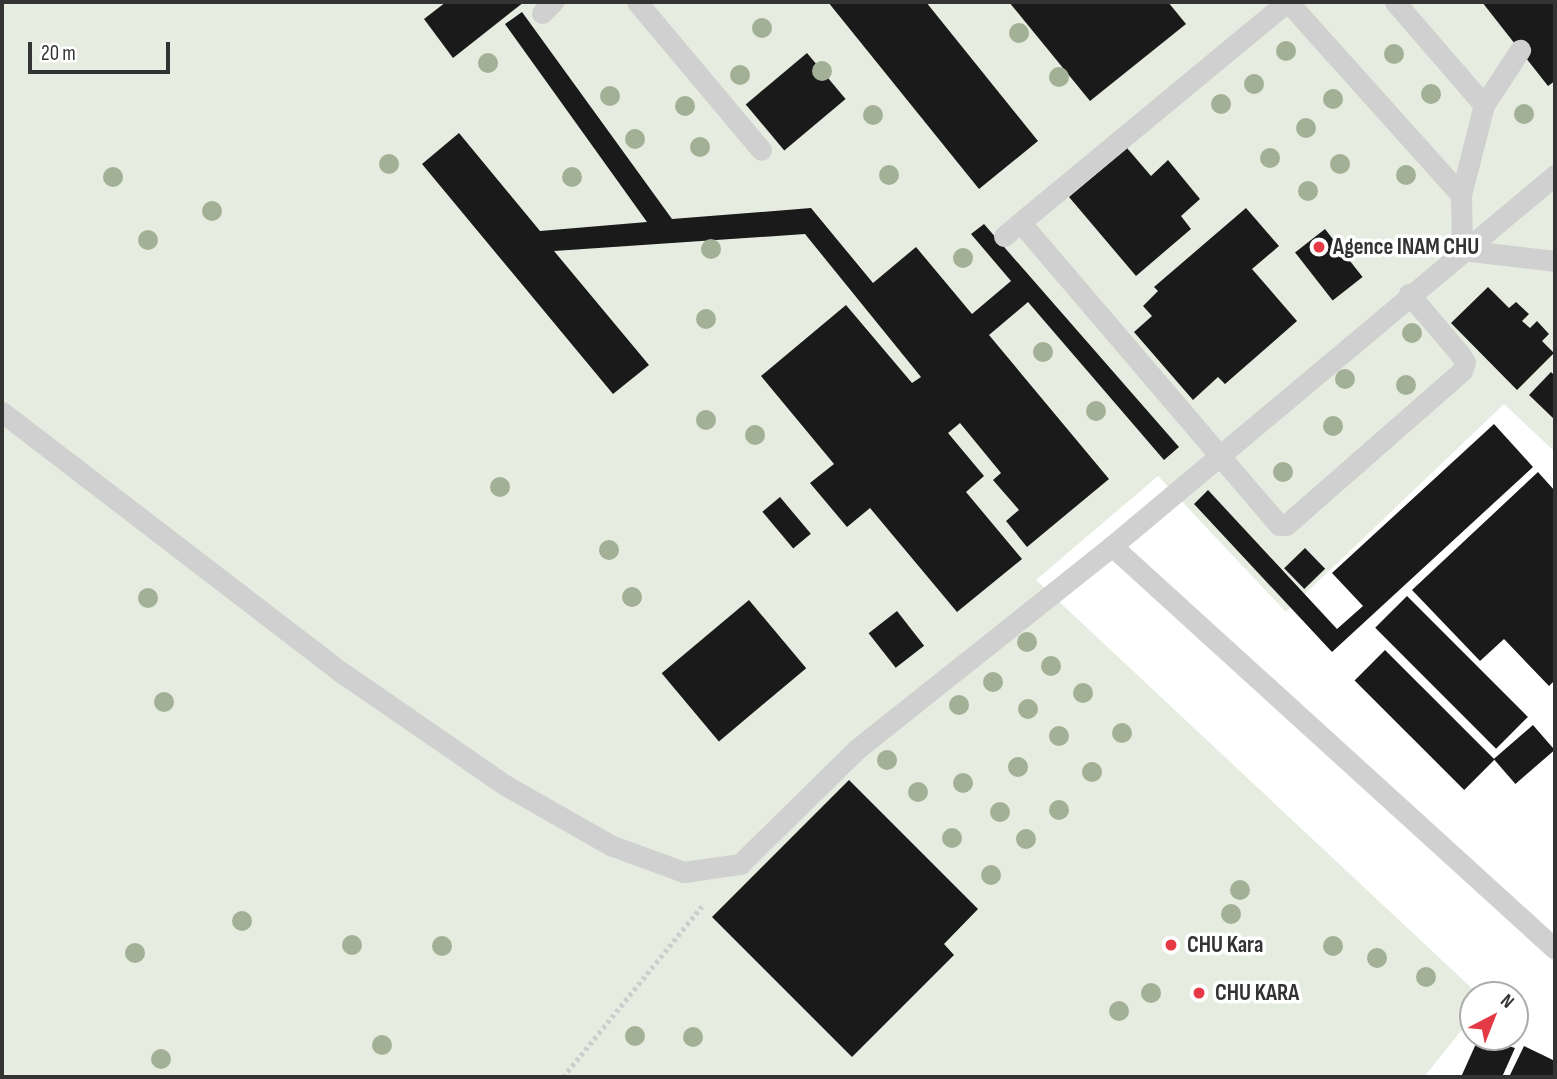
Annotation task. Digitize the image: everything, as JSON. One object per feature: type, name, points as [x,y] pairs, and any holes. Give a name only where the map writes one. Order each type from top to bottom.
[{"type":"lane","points":[[637,2],[761,150]]},
{"type":"lane","points":[[1004,236],[1287,2],[1461,195]]},
{"type":"lane","points":[[1395,2],[1484,104]]},
{"type":"lane","points":[[1462,250],[1461,195],[1484,104],[1520,50]]},
{"type":"lane","points":[[2,411],[344,674],[505,785],[610,845],[684,872],[740,864],[857,750],[1112,546],[1409,294],[1555,175]]},
{"type":"lane","points":[[1021,223],[1217,457],[1279,525],[1286,524],[1318,498],[1462,371],[1465,362],[1460,354],[1409,294]]},
{"type":"lane","points":[[1462,250],[1555,261]]},
{"type":"lane","points":[[1112,546],[1555,949]]},
{"type":"path","points":[[563,1077],[664,949],[740,864]]},
{"type":"shaded area","points":[[2,2],[1555,2],[1555,452],[1504,404],[1286,612],[1158,476],[1036,580],[1464,981],[1459,981],[1459,1033],[1424,1077],[2,1077]]},
{"type":"building","points":[[446,2],[524,2],[453,58],[424,19]]},
{"type":"building","points":[[828,2],[926,2],[1038,141],[979,189]]},
{"type":"building","points":[[1009,2],[1168,2],[1186,24],[1090,101]]},
{"type":"building","points":[[1482,2],[1555,2],[1555,81],[1548,86]]},
{"type":"building","points":[[522,12],[672,219],[811,208],[873,283],[916,247],[972,314],[1011,281],[971,234],[984,224],[1179,447],[1164,460],[1028,302],[989,335],[1109,479],[1027,547],[1006,521],[1019,510],[993,480],[1001,473],[960,423],[948,433],[984,476],[966,492],[1022,559],[957,612],[870,508],[847,527],[810,483],[834,464],[761,376],[846,305],[912,383],[921,377],[805,234],[554,251],[649,365],[613,394],[422,164],[459,133],[540,231],[647,222],[505,24]]},
{"type":"building","points":[[807,53],[846,99],[784,150],[746,104]]},
{"type":"building","points":[[1127,148],[1151,176],[1168,160],[1200,199],[1181,216],[1191,229],[1136,276],[1069,197]]},
{"type":"building","points":[[1246,208],[1279,246],[1252,269],[1297,321],[1225,384],[1218,377],[1193,400],[1134,332],[1152,316],[1143,306],[1158,291],[1154,287]]},
{"type":"building","points":[[1325,229],[1363,277],[1333,300],[1295,252]]},
{"type":"building","points":[[1488,287],[1509,308],[1516,302],[1529,314],[1522,321],[1530,328],[1537,321],[1549,334],[1542,341],[1554,353],[1517,390],[1451,323]]},
{"type":"building","points":[[1551,372],[1555,376],[1554,419],[1529,395]]},
{"type":"building","points":[[1494,424],[1533,467],[1332,652],[1194,504],[1208,490],[1337,629],[1363,606],[1332,573]]},
{"type":"building","points":[[1538,472],[1555,491],[1555,680],[1549,686],[1504,639],[1480,661],[1412,590]]},
{"type":"building","points":[[780,497],[811,534],[793,549],[762,512]]},
{"type":"building","points":[[1305,548],[1325,569],[1304,589],[1284,568]]},
{"type":"building","points":[[1407,596],[1528,717],[1496,749],[1375,628]]},
{"type":"building","points":[[749,600],[806,668],[719,741],[662,673]]},
{"type":"building","points":[[897,611],[924,646],[896,668],[869,633]]},
{"type":"building","points":[[1385,650],[1495,760],[1464,790],[1355,680]]},
{"type":"building","points":[[1533,725],[1555,750],[1515,784],[1494,759]]},
{"type":"building","points":[[849,780],[978,909],[944,944],[954,955],[852,1057],[712,917]]},
{"type":"building","points":[[1529,1048],[1555,1061],[1555,1077],[1509,1077],[1522,1051],[1529,1051]]},
{"type":"building","points":[[1473,1051],[1514,1051],[1502,1077],[1461,1077]]},
{"type":"place","name":"Agence INAM CHU","points":[[1319,247]]},
{"type":"place","name":"CHU Kara","points":[[1171,945]]},
{"type":"place","name":"CHU KARA","points":[[1199,993]]}]
